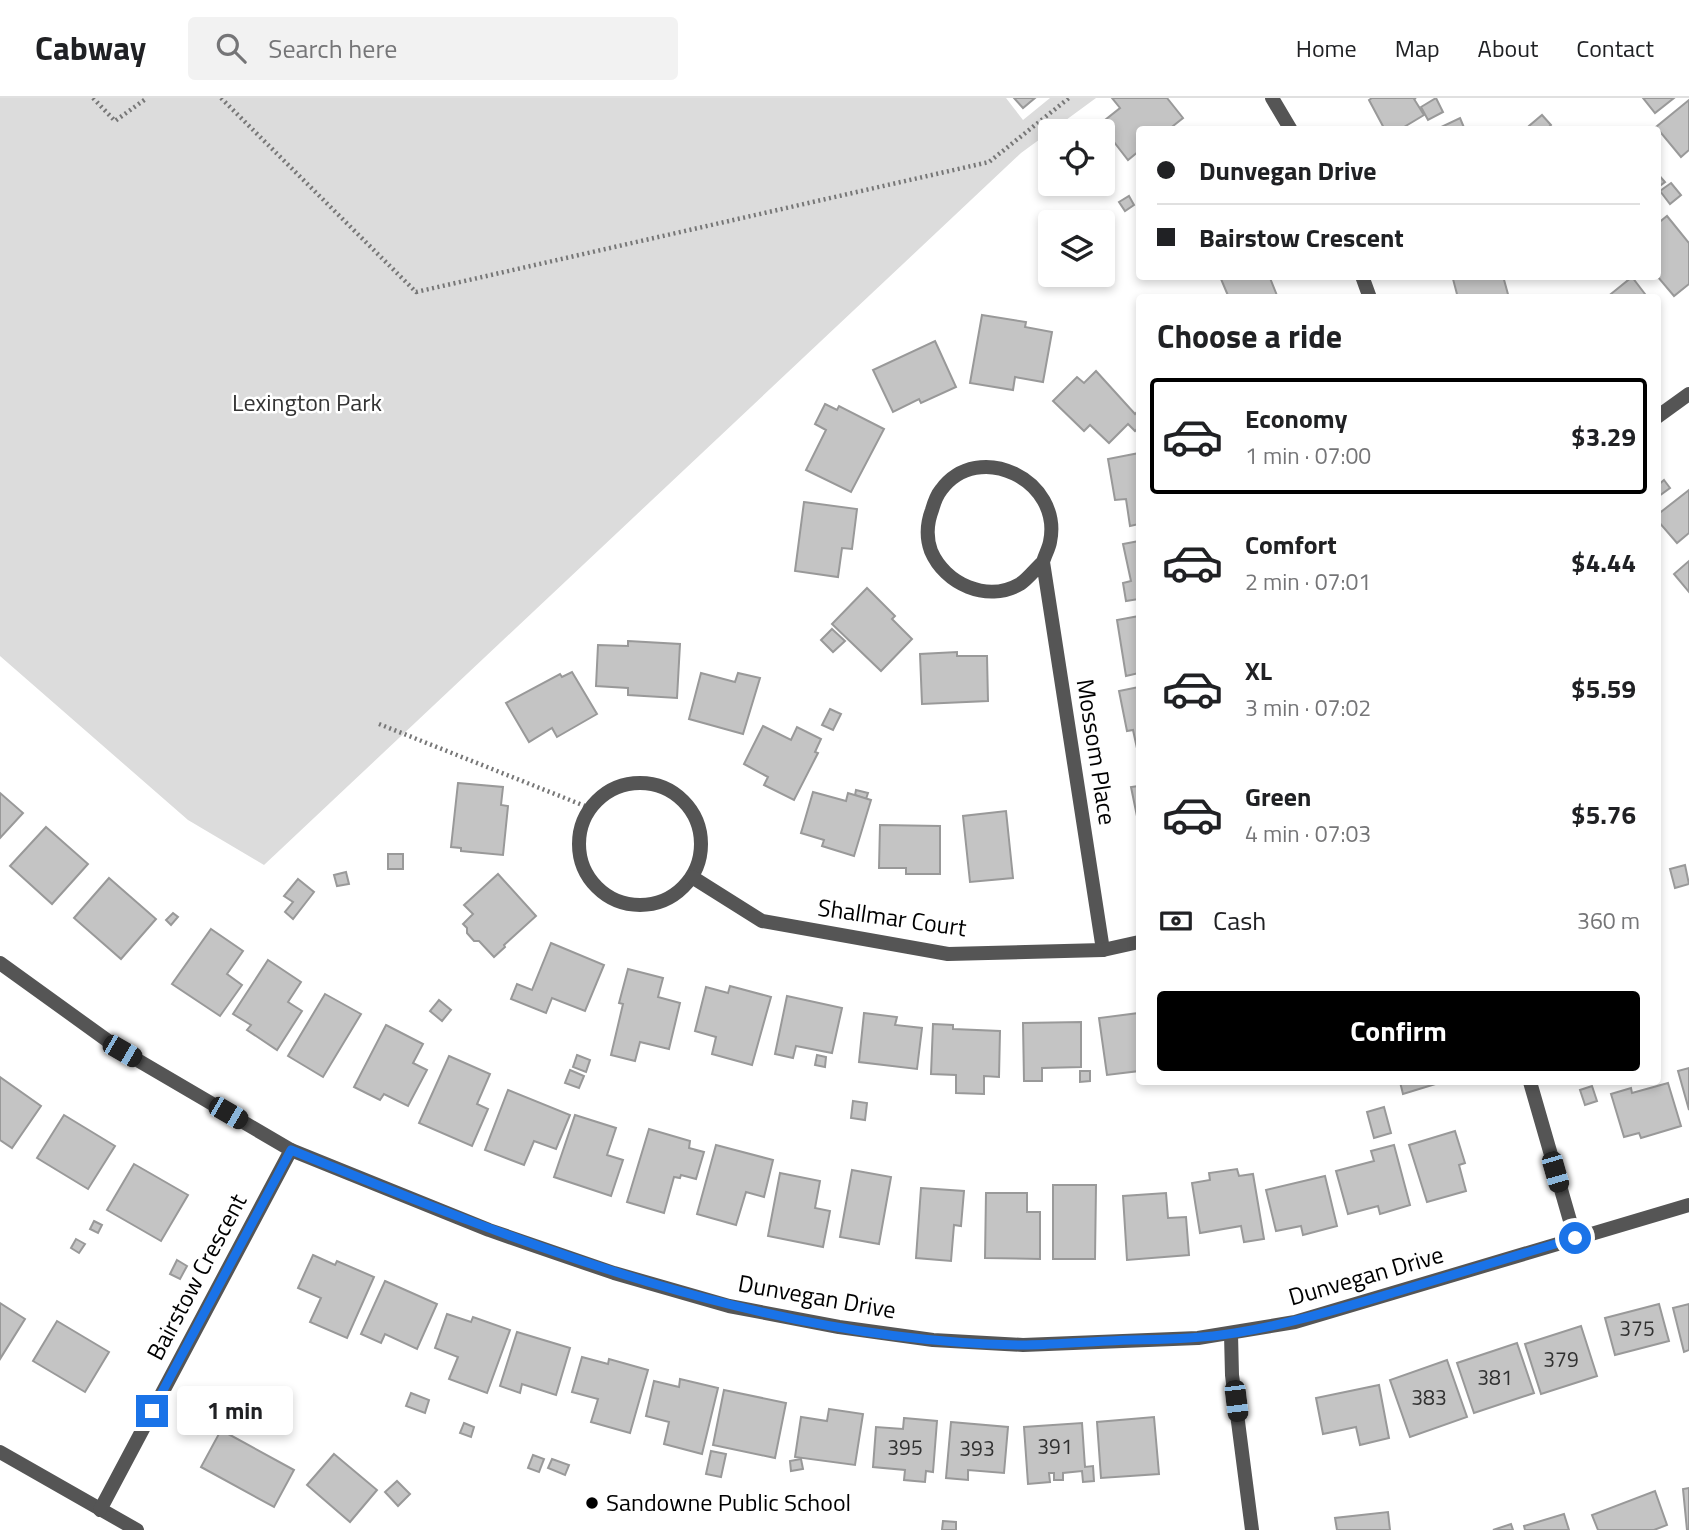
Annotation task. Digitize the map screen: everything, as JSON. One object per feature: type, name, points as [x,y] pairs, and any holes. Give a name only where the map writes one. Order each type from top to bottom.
[{"type":"street","points":[[1272,98],[1289,126]]},
{"type":"street","points":[[1661,414],[1689,394]]},
{"type":"street","name":"Mossom Place","points":[[1043,562],[1020,583],[1000,591],[979,591],[951,579],[936,562],[929,544],[927,522],[939,492],[947,483],[966,472],[983,467],[1004,469],[1029,481],[1043,497],[1051,520],[1051,541],[1043,562],[1103,950]]},
{"type":"street","points":[[638,783],[659,786],[679,797],[693,813],[700,833],[698,866],[692,877],[671,897],[651,905],[622,903],[598,889],[586,875],[579,855],[579,834],[590,808],[618,787],[638,783]]},
{"type":"street","name":"Shallmar Court","points":[[692,877],[762,921],[948,954],[1103,950],[1136,943]]},
{"type":"street","name":"Dunvegan Drive","points":[[0,962],[122,1051],[291,1150],[489,1230],[614,1273],[729,1306],[852,1329],[933,1339],[1010,1344],[1198,1338],[1231,1334],[1295,1322],[1689,1205]]},
{"type":"street","points":[[1532,1085],[1575,1238]]},
{"type":"street","name":"Bairstow Crescent","points":[[100,1510],[291,1150]]},
{"type":"street","points":[[1231,1334],[1232,1375],[1252,1530]]},
{"type":"street","points":[[0,1452],[137,1530]]},
{"type":"path","points":[[93,98],[115,121],[147,98]]},
{"type":"path","points":[[220,98],[416,292],[989,162],[1069,98]]},
{"type":"path","points":[[379,724],[590,808]]},
{"type":"green space","name":"Lexington Park","points":[[0,98],[1006,98],[1023,120],[1050,98],[1096,98],[1067,119],[1038,119],[1038,141],[1021,153],[264,865],[188,820],[0,656]]},
{"type":"building","points":[[1014,98],[1035,98],[1023,108]]},
{"type":"building","points":[[1112,98],[1167,98],[1183,118],[1173,126],[1136,126],[1136,153],[1128,160],[1115,143],[1115,119],[1106,119],[1120,108]]},
{"type":"building","points":[[1416,98],[1414,99],[1424,115],[1406,126],[1383,126],[1369,100]]},
{"type":"building","points":[[1436,98],[1443,112],[1428,120],[1421,107]]},
{"type":"building","points":[[1643,98],[1674,98],[1655,113]]},
{"type":"building","points":[[1689,100],[1689,150],[1681,157],[1661,133],[1661,126],[1657,126]]},
{"type":"building","points":[[1542,115],[1551,125],[1550,126],[1529,126]]},
{"type":"building","points":[[1460,118],[1463,126],[1443,126]]},
{"type":"building","points":[[1671,183],[1681,195],[1670,204],[1661,190]]},
{"type":"building","points":[[1129,196],[1134,205],[1125,211],[1119,202]]},
{"type":"building","points":[[1667,216],[1689,243],[1689,284],[1674,296],[1660,280],[1661,221]]},
{"type":"building","points":[[1221,280],[1271,280],[1276,294],[1227,294]]},
{"type":"building","points":[[1453,280],[1504,280],[1508,294],[1457,294]]},
{"type":"building","points":[[1628,280],[1634,280],[1645,294],[1611,294]]},
{"type":"building","points":[[982,315],[1026,322],[1025,327],[1052,332],[1043,382],[1015,377],[1013,390],[970,383]]},
{"type":"building","points":[[935,341],[956,387],[921,403],[919,399],[893,412],[873,370]]},
{"type":"building","points":[[1096,371],[1136,413],[1136,430],[1128,424],[1109,443],[1090,425],[1084,431],[1053,401],[1077,377],[1084,383]]},
{"type":"building","points":[[825,404],[837,410],[839,406],[884,429],[851,492],[806,470],[826,430],[815,424]]},
{"type":"building","points":[[1136,454],[1136,525],[1130,526],[1126,499],[1115,500],[1108,459]]},
{"type":"building","points":[[1664,480],[1670,488],[1661,495],[1661,483]]},
{"type":"building","points":[[1689,490],[1689,533],[1677,543],[1661,525],[1661,512]]},
{"type":"building","points":[[804,502],[857,509],[852,549],[842,548],[838,577],[795,571]]},
{"type":"building","points":[[1136,542],[1136,599],[1126,601],[1123,583],[1131,581],[1123,544]]},
{"type":"building","points":[[1689,561],[1689,592],[1674,574]]},
{"type":"building","points":[[867,588],[895,616],[892,619],[912,639],[881,671],[832,624]]},
{"type":"building","points":[[1136,617],[1136,674],[1126,676],[1117,620]]},
{"type":"building","points":[[832,629],[845,641],[833,652],[821,640]]},
{"type":"building","points":[[628,641],[680,644],[677,698],[628,695],[628,688],[596,686],[598,645],[628,646]]},
{"type":"building","points":[[957,652],[957,656],[987,656],[988,701],[922,704],[920,654]]},
{"type":"building","points":[[572,672],[597,714],[557,737],[552,728],[529,742],[506,703],[560,674],[562,677]]},
{"type":"building","points":[[701,673],[735,682],[738,673],[760,678],[743,734],[689,719]]},
{"type":"building","points":[[1136,688],[1136,744],[1133,730],[1127,731],[1119,691]]},
{"type":"building","points":[[830,709],[841,714],[833,730],[822,725]]},
{"type":"building","points":[[763,726],[791,740],[797,727],[821,739],[815,752],[818,753],[794,800],[764,785],[768,777],[744,764]]},
{"type":"building","points":[[458,783],[503,787],[501,805],[508,806],[503,855],[461,851],[461,848],[451,847]]},
{"type":"building","points":[[1136,786],[1136,811],[1131,787]]},
{"type":"building","points":[[856,790],[868,793],[866,799],[855,795]]},
{"type":"building","points":[[813,792],[846,801],[848,793],[871,800],[854,856],[822,846],[824,840],[801,833]]},
{"type":"building","points":[[0,793],[23,813],[0,838]]},
{"type":"building","points":[[1006,811],[1013,878],[970,882],[963,816]]},
{"type":"building","points":[[880,825],[940,826],[940,874],[906,874],[906,868],[879,868]]},
{"type":"building","points":[[46,827],[88,864],[52,904],[10,866]]},
{"type":"building","points":[[388,854],[403,854],[403,869],[388,869]]},
{"type":"building","points":[[1685,865],[1689,884],[1675,888],[1670,869]]},
{"type":"building","points":[[346,872],[349,884],[337,886],[334,875]]},
{"type":"building","points":[[498,874],[536,916],[494,957],[479,941],[474,941],[463,924],[473,914],[464,905]]},
{"type":"building","points":[[109,878],[156,919],[121,959],[74,918]]},
{"type":"building","points":[[298,879],[314,892],[293,919],[285,912],[293,902],[284,896]]},
{"type":"building","points":[[173,913],[178,917],[171,925],[166,920]]},
{"type":"building","points":[[211,929],[243,951],[227,974],[242,985],[220,1016],[172,984]]},
{"type":"building","points":[[551,943],[604,965],[585,1011],[552,998],[546,1013],[511,999],[517,984],[532,990]]},
{"type":"building","points":[[268,960],[301,982],[288,1002],[302,1011],[277,1050],[247,1030],[251,1025],[233,1014]]},
{"type":"building","points":[[628,969],[663,978],[658,997],[680,1003],[669,1049],[640,1042],[635,1061],[611,1055],[623,1004],[619,1003]]},
{"type":"building","points":[[730,986],[771,997],[752,1065],[712,1054],[716,1037],[695,1031],[706,987],[728,993]]},
{"type":"building","points":[[325,994],[361,1014],[323,1077],[288,1056]]},
{"type":"building","points":[[787,996],[842,1008],[832,1053],[796,1046],[793,1058],[775,1054]]},
{"type":"building","points":[[439,1000],[451,1010],[442,1021],[430,1011]]},
{"type":"building","points":[[864,1013],[897,1017],[895,1025],[922,1028],[917,1069],[859,1062]]},
{"type":"building","points":[[1136,1013],[1136,1071],[1107,1075],[1099,1018]]},
{"type":"building","points":[[1081,1022],[1081,1067],[1042,1068],[1042,1081],[1024,1081],[1023,1023]]},
{"type":"building","points":[[933,1024],[953,1025],[953,1029],[1000,1031],[999,1077],[984,1076],[984,1094],[956,1093],[956,1075],[931,1074]]},
{"type":"building","points":[[386,1025],[423,1044],[413,1063],[427,1070],[408,1106],[384,1094],[380,1100],[354,1087]]},
{"type":"building","points":[[577,1055],[590,1060],[586,1072],[573,1067]]},
{"type":"building","points":[[817,1055],[826,1057],[825,1067],[815,1065]]},
{"type":"building","points":[[449,1056],[490,1074],[477,1104],[488,1109],[472,1146],[419,1123]]},
{"type":"building","points":[[1689,1068],[1689,1110],[1678,1071]]},
{"type":"building","points":[[570,1070],[584,1076],[579,1088],[565,1083]]},
{"type":"building","points":[[1080,1071],[1090,1071],[1090,1081],[1080,1082]]},
{"type":"building","points":[[0,1077],[41,1106],[12,1148],[0,1140]]},
{"type":"building","points":[[1668,1083],[1681,1126],[1641,1138],[1639,1133],[1624,1137],[1611,1094],[1631,1088],[1632,1093]]},
{"type":"building","points":[[1401,1085],[1432,1085],[1403,1094]]},
{"type":"building","points":[[1592,1086],[1597,1101],[1585,1105],[1580,1090]]},
{"type":"building","points":[[508,1090],[570,1115],[556,1149],[534,1141],[524,1165],[485,1150]]},
{"type":"building","points":[[853,1101],[867,1103],[865,1120],[851,1118]]},
{"type":"building","points":[[1384,1107],[1391,1133],[1374,1138],[1367,1112]]},
{"type":"building","points":[[64,1115],[115,1146],[88,1189],[37,1158]]},
{"type":"building","points":[[575,1115],[616,1128],[607,1155],[623,1160],[611,1196],[554,1177]]},
{"type":"building","points":[[649,1129],[690,1141],[689,1148],[704,1152],[696,1179],[681,1175],[680,1178],[674,1177],[664,1213],[627,1202]]},
{"type":"building","points":[[1455,1131],[1465,1163],[1459,1165],[1466,1191],[1427,1202],[1409,1145]]},
{"type":"building","points":[[716,1145],[773,1160],[764,1197],[746,1192],[736,1225],[697,1214]]},
{"type":"building","points":[[1394,1145],[1410,1205],[1380,1214],[1378,1206],[1348,1214],[1336,1171],[1374,1161],[1371,1151]]},
{"type":"building","points":[[134,1164],[188,1195],[161,1241],[107,1210]]},
{"type":"building","points":[[1237,1169],[1239,1176],[1253,1174],[1264,1239],[1244,1242],[1241,1226],[1200,1233],[1192,1183],[1210,1180],[1209,1173]]},
{"type":"building","points":[[852,1170],[891,1177],[879,1244],[840,1237]]},
{"type":"building","points":[[780,1173],[820,1181],[815,1208],[830,1211],[823,1247],[768,1236]]},
{"type":"building","points":[[1325,1176],[1337,1226],[1303,1235],[1301,1226],[1276,1231],[1266,1190]]},
{"type":"building","points":[[1053,1185],[1096,1185],[1095,1259],[1053,1259]]},
{"type":"building","points":[[921,1188],[964,1191],[961,1226],[954,1225],[951,1261],[916,1258]]},
{"type":"building","points":[[986,1193],[1027,1193],[1027,1212],[1040,1212],[1040,1259],[985,1258]]},
{"type":"building","points":[[1166,1193],[1168,1218],[1186,1217],[1189,1255],[1127,1260],[1123,1196]]},
{"type":"building","points":[[94,1221],[102,1225],[98,1233],[90,1229]]},
{"type":"building","points":[[76,1239],[85,1244],[79,1253],[71,1248]]},
{"type":"building","points":[[313,1255],[335,1265],[337,1261],[374,1277],[347,1338],[310,1322],[321,1298],[298,1288]]},
{"type":"building","points":[[177,1260],[187,1266],[180,1279],[170,1274]]},
{"type":"building","points":[[385,1281],[437,1304],[417,1349],[385,1334],[381,1343],[361,1334]]},
{"type":"building","points":[[0,1303],[25,1319],[0,1359]]},
{"type":"building","points":[[1659,1304],[1669,1341],[1615,1355],[1605,1318]]},
{"type":"building","points":[[1689,1304],[1689,1350],[1684,1352],[1673,1308]]},
{"type":"building","points":[[447,1314],[471,1322],[473,1317],[510,1330],[487,1393],[449,1379],[458,1357],[435,1348]]},
{"type":"building","points":[[57,1321],[109,1352],[85,1392],[33,1361]]},
{"type":"building","points":[[1581,1326],[1597,1376],[1541,1394],[1525,1344]]},
{"type":"building","points":[[517,1332],[570,1348],[556,1395],[522,1384],[520,1393],[500,1386]]},
{"type":"building","points":[[1517,1343],[1534,1393],[1474,1413],[1457,1363]]},
{"type":"building","points":[[582,1357],[608,1364],[609,1359],[648,1370],[630,1433],[591,1422],[598,1399],[572,1392]]},
{"type":"building","points":[[1447,1360],[1467,1417],[1410,1437],[1390,1380]]},
{"type":"building","points":[[680,1379],[718,1388],[702,1454],[664,1444],[669,1422],[646,1416],[654,1381],[679,1387]]},
{"type":"building","points":[[1379,1385],[1389,1438],[1360,1445],[1356,1427],[1323,1434],[1316,1398]]},
{"type":"building","points":[[724,1390],[786,1403],[775,1458],[713,1445]]},
{"type":"building","points":[[411,1393],[429,1400],[425,1413],[406,1406]]},
{"type":"building","points":[[829,1409],[863,1414],[855,1465],[795,1457],[801,1417],[827,1421]]},
{"type":"building","points":[[1154,1417],[1159,1474],[1101,1478],[1097,1422]]},
{"type":"building","points":[[904,1418],[937,1421],[933,1472],[926,1471],[925,1482],[904,1480],[905,1470],[873,1467],[876,1427],[903,1429]]},
{"type":"building","points":[[951,1422],[1008,1427],[1004,1473],[968,1470],[968,1480],[946,1478]]},
{"type":"building","points":[[464,1423],[474,1427],[471,1437],[460,1433]]},
{"type":"building","points":[[1082,1423],[1085,1467],[1093,1466],[1094,1481],[1083,1482],[1082,1471],[1063,1473],[1063,1480],[1054,1480],[1054,1473],[1049,1473],[1050,1482],[1028,1484],[1024,1427]]},
{"type":"building","points":[[221,1430],[294,1470],[274,1507],[201,1467]]},
{"type":"building","points":[[711,1451],[726,1454],[721,1477],[706,1474]]},
{"type":"building","points":[[334,1454],[377,1490],[350,1522],[307,1485]]},
{"type":"building","points":[[533,1455],[544,1459],[539,1472],[528,1468]]},
{"type":"building","points":[[552,1459],[569,1465],[565,1475],[548,1468]]},
{"type":"building","points":[[801,1459],[803,1469],[791,1471],[790,1461]]},
{"type":"building","points":[[397,1481],[410,1494],[398,1506],[385,1492]]},
{"type":"building","points":[[1689,1488],[1689,1530],[1687,1530],[1683,1489]]},
{"type":"building","points":[[1655,1491],[1667,1525],[1654,1530],[1598,1530],[1592,1515]]},
{"type":"building","points":[[1388,1512],[1390,1530],[1337,1530],[1335,1518]]},
{"type":"building","points":[[1564,1514],[1569,1530],[1525,1530],[1524,1526]]},
{"type":"building","points":[[943,1521],[956,1522],[956,1530],[942,1530]]},
{"type":"building","points":[[1511,1524],[1513,1530],[1493,1530]]},
{"type":"place","name":"Sandowne Public School","points":[[592,1503]]},
{"type":"route","points":[[152,1411],[291,1150],[489,1230],[614,1273],[729,1306],[839,1327],[933,1339],[1023,1345],[1198,1338],[1231,1334],[1295,1322],[1575,1238]]}]
